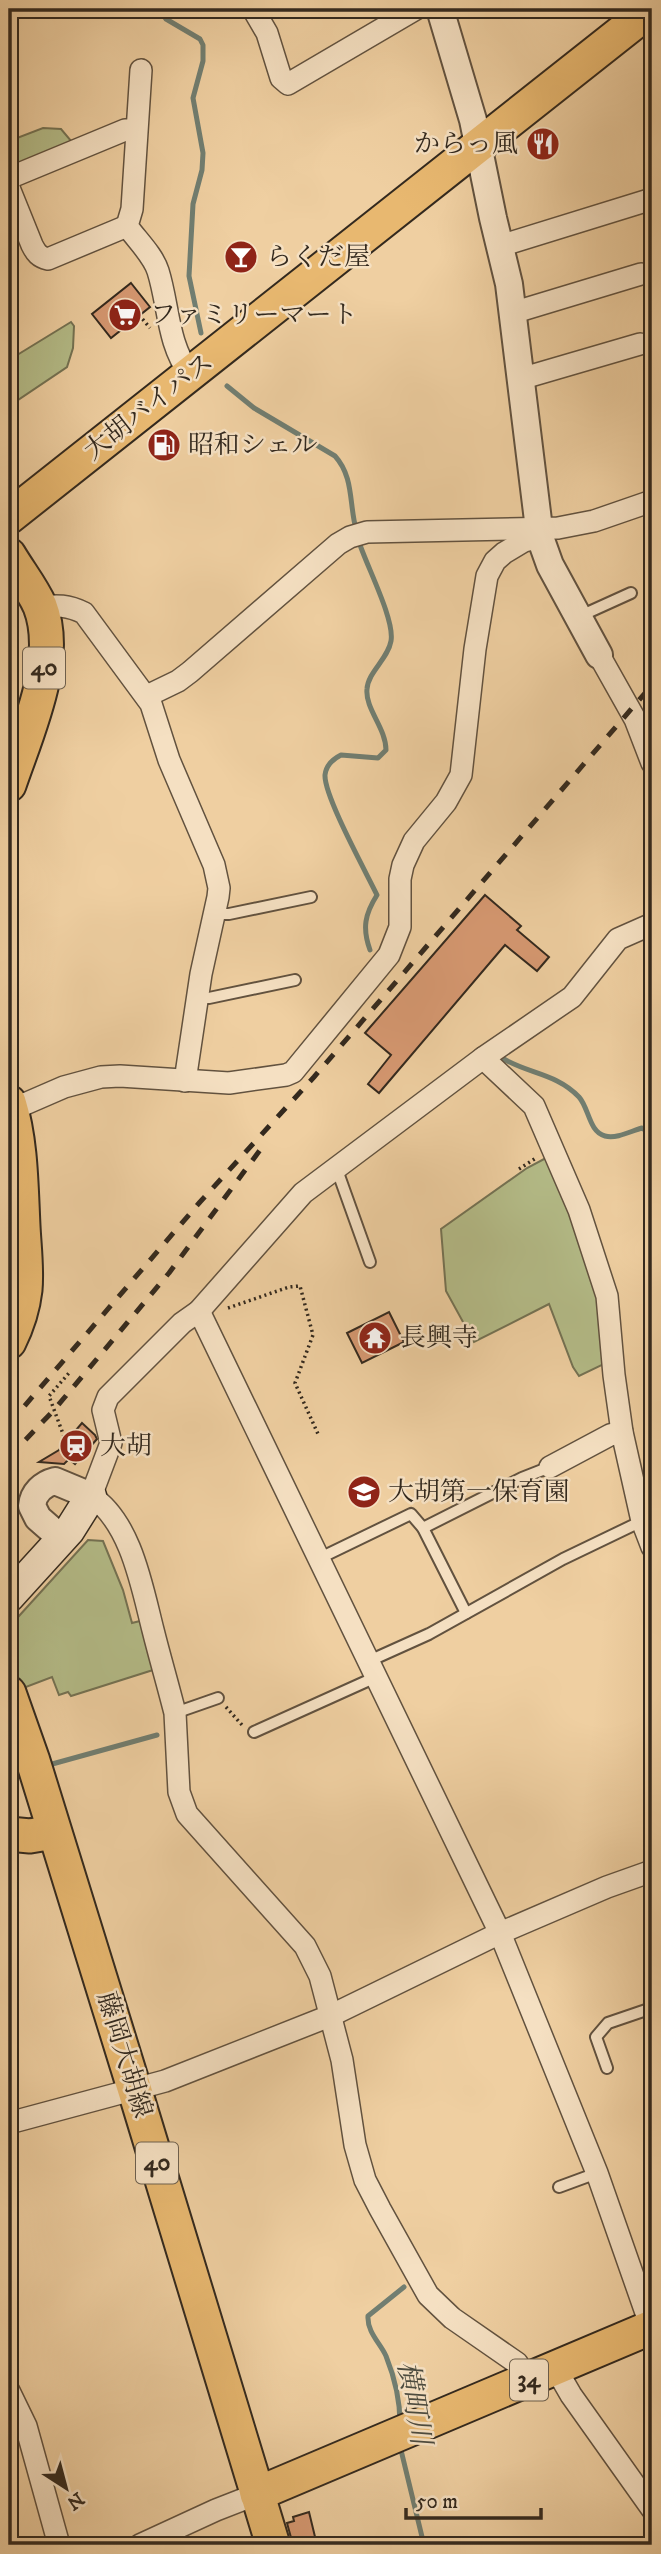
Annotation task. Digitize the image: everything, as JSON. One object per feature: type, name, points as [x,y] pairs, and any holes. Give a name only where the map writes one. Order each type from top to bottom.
[{"type":"main road","name":"大胡バイパス","points":[[9,517],[651,9]]},
{"type":"main road","name":"40","points":[[9,555],[40,607],[46,631],[44,670],[36,704],[9,785]]},
{"type":"main road","points":[[9,1342],[18,1321],[25,1287],[21,1182],[10,1106]]},
{"type":"main road","points":[[9,1597],[62,1539],[85,1509],[91,1496]]},
{"type":"main road","name":"藤岡大胡線","points":[[9,1693],[35,1768],[273,2545]]},
{"type":"main road","points":[[9,1834],[30,1836],[54,1832]]},
{"type":"main road","name":"34","points":[[257,2494],[652,2327]]},
{"type":"street","points":[[253,9],[267,33],[281,78],[288,84],[416,9]]},
{"type":"street","points":[[440,9],[479,145],[509,284],[539,533],[550,565],[635,719],[652,763]]},
{"type":"street","points":[[127,226],[132,209],[141,70]]},
{"type":"street","points":[[9,178],[125,130],[136,130]]},
{"type":"street","points":[[9,188],[36,253],[42,258],[48,258],[127,226]]},
{"type":"street","points":[[500,246],[652,198]]},
{"type":"street","points":[[127,226],[158,269],[170,331],[178,354],[190,374]]},
{"type":"street","points":[[512,313],[641,274]]},
{"type":"street","points":[[520,379],[640,344]]},
{"type":"street","points":[[147,695],[178,681],[190,672],[338,544],[359,534],[539,533],[580,525],[652,501]]},
{"type":"street","points":[[10,1106],[101,1077],[229,1083],[293,1072],[389,955],[400,927],[400,879],[403,865],[414,841],[451,795],[461,775],[475,649],[488,576],[495,561],[504,553],[539,533]]},
{"type":"street","points":[[40,607],[57,605],[84,613],[147,695],[169,760],[214,865],[219,888],[216,914],[197,998],[185,1082]]},
{"type":"street","points":[[91,1496],[111,1443],[103,1410],[108,1396],[182,1323],[199,1311],[299,1197],[483,1058],[572,998],[618,939],[652,924]]},
{"type":"street","points":[[483,1058],[534,1106],[579,1210],[607,1296],[622,1432],[642,1521],[652,1547]]},
{"type":"street","points":[[199,1311],[500,1933],[597,2172],[652,2327]]},
{"type":"street","points":[[550,1467],[610,1435],[622,1432]]},
{"type":"street","points":[[62,1539],[34,1513],[32,1506],[35,1495],[43,1486],[55,1481],[91,1496],[105,1507],[114,1519],[133,1558],[178,1727],[178,1777],[182,1804],[198,1829],[305,1946],[320,1976],[332,2015],[355,2145],[365,2180],[428,2295],[452,2318],[517,2363],[571,2395],[652,2509]]},
{"type":"street","points":[[9,2123],[165,2081],[332,2015],[500,1933],[607,1887],[652,1871]]},
{"type":"street","points":[[9,2391],[26,2426],[59,2545]]},
{"type":"street","points":[[140,2545],[257,2494]]},
{"type":"lane","points":[[578,617],[631,593]]},
{"type":"lane","points":[[216,914],[229,914],[311,897]]},
{"type":"lane","points":[[197,998],[209,998],[295,980]]},
{"type":"lane","points":[[336,1167],[370,1262]]},
{"type":"lane","points":[[423,1528],[522,1478],[550,1467]]},
{"type":"lane","points":[[320,1558],[411,1514],[423,1528],[466,1613]]},
{"type":"lane","points":[[254,1732],[372,1669],[563,1559],[642,1521]]},
{"type":"lane","points":[[175,1713],[218,1698]]},
{"type":"lane","points":[[607,2068],[596,2037],[608,2023],[652,2008]]},
{"type":"lane","points":[[559,2187],[597,2172]]},
{"type":"path","points":[[139,315],[151,331]]},
{"type":"path","points":[[519,1169],[547,1152]]},
{"type":"path","points":[[199,1311],[219,1310],[289,1287],[300,1286],[313,1335],[295,1383],[318,1434]]},
{"type":"path","points":[[66,1442],[49,1396],[69,1373]]},
{"type":"path","points":[[218,1698],[248,1731],[254,1732]]},
{"type":"green space","points":[[43,128],[61,129],[72,142],[15,166],[10,156],[17,138]]},
{"type":"green space","points":[[71,322],[74,326],[73,348],[67,367],[9,406],[9,360]]},
{"type":"green space","points":[[546,1158],[571,1214],[600,1304],[604,1364],[579,1376],[549,1304],[474,1342],[446,1291],[441,1229],[527,1168]]},
{"type":"green space","points":[[88,1540],[103,1541],[123,1590],[132,1623],[140,1621],[153,1670],[71,1696],[68,1692],[59,1695],[52,1677],[18,1690],[9,1672],[9,1627]]},
{"type":"building","points":[[131,283],[150,307],[111,338],[92,314]]},
{"type":"building","points":[[485,895],[521,926],[517,930],[549,957],[537,971],[505,945],[379,1093],[368,1084],[391,1055],[365,1033]]},
{"type":"building","name":"長興寺","points":[[389,1312],[404,1342],[362,1363],[347,1333]]},
{"type":"building","points":[[82,1423],[97,1439],[75,1464],[69,1459],[64,1464],[39,1462],[59,1450]]},
{"type":"building","points":[[309,2512],[317,2545],[293,2545],[287,2523],[294,2521],[293,2517]]},
{"type":"waterway","points":[[159,9],[166,19],[200,39],[203,45],[203,61],[193,98],[203,153],[202,170],[193,204],[189,276],[201,333]]},
{"type":"waterway","points":[[227,386],[254,408],[335,456],[348,482],[356,529]]},
{"type":"waterway","points":[[358,539],[384,605],[391,631],[389,648],[371,677],[367,689],[369,704],[383,734],[386,750],[378,758],[341,755],[330,763],[325,775],[338,816],[377,895],[366,921],[370,950]]},
{"type":"waterway","points":[[502,1058],[551,1078],[570,1089],[579,1097],[592,1125],[600,1134],[614,1136],[642,1128],[652,1135]]},
{"type":"waterway","points":[[652,1165],[649,1183],[652,1190]]},
{"type":"waterway","name":"横町川","points":[[45,1766],[157,1735]]},
{"type":"waterway","name":"横町川","points":[[9,1776],[26,1772]]},
{"type":"waterway","name":"横町川","points":[[400,2423],[392,2372],[372,2332],[368,2316],[404,2287]]},
{"type":"waterway","name":"横町川","points":[[400,2446],[424,2545]]},
{"type":"railway","points":[[9,1424],[200,1202],[314,1077],[652,685]]},
{"type":"railway","points":[[9,1457],[54,1410],[169,1273],[266,1142]]},
{"type":"place","name":"からっ風","points":[[543,144]]},
{"type":"place","name":"らくだ屋","points":[[241,257]]},
{"type":"place","name":"ファミリーマート","points":[[125,315]]},
{"type":"place","name":"昭和シェル","points":[[164,445]]},
{"type":"place","name":"長興寺","points":[[375,1338]]},
{"type":"place","name":"大胡","points":[[76,1446]]},
{"type":"place","name":"大胡第一保育園","points":[[364,1492]]}]
